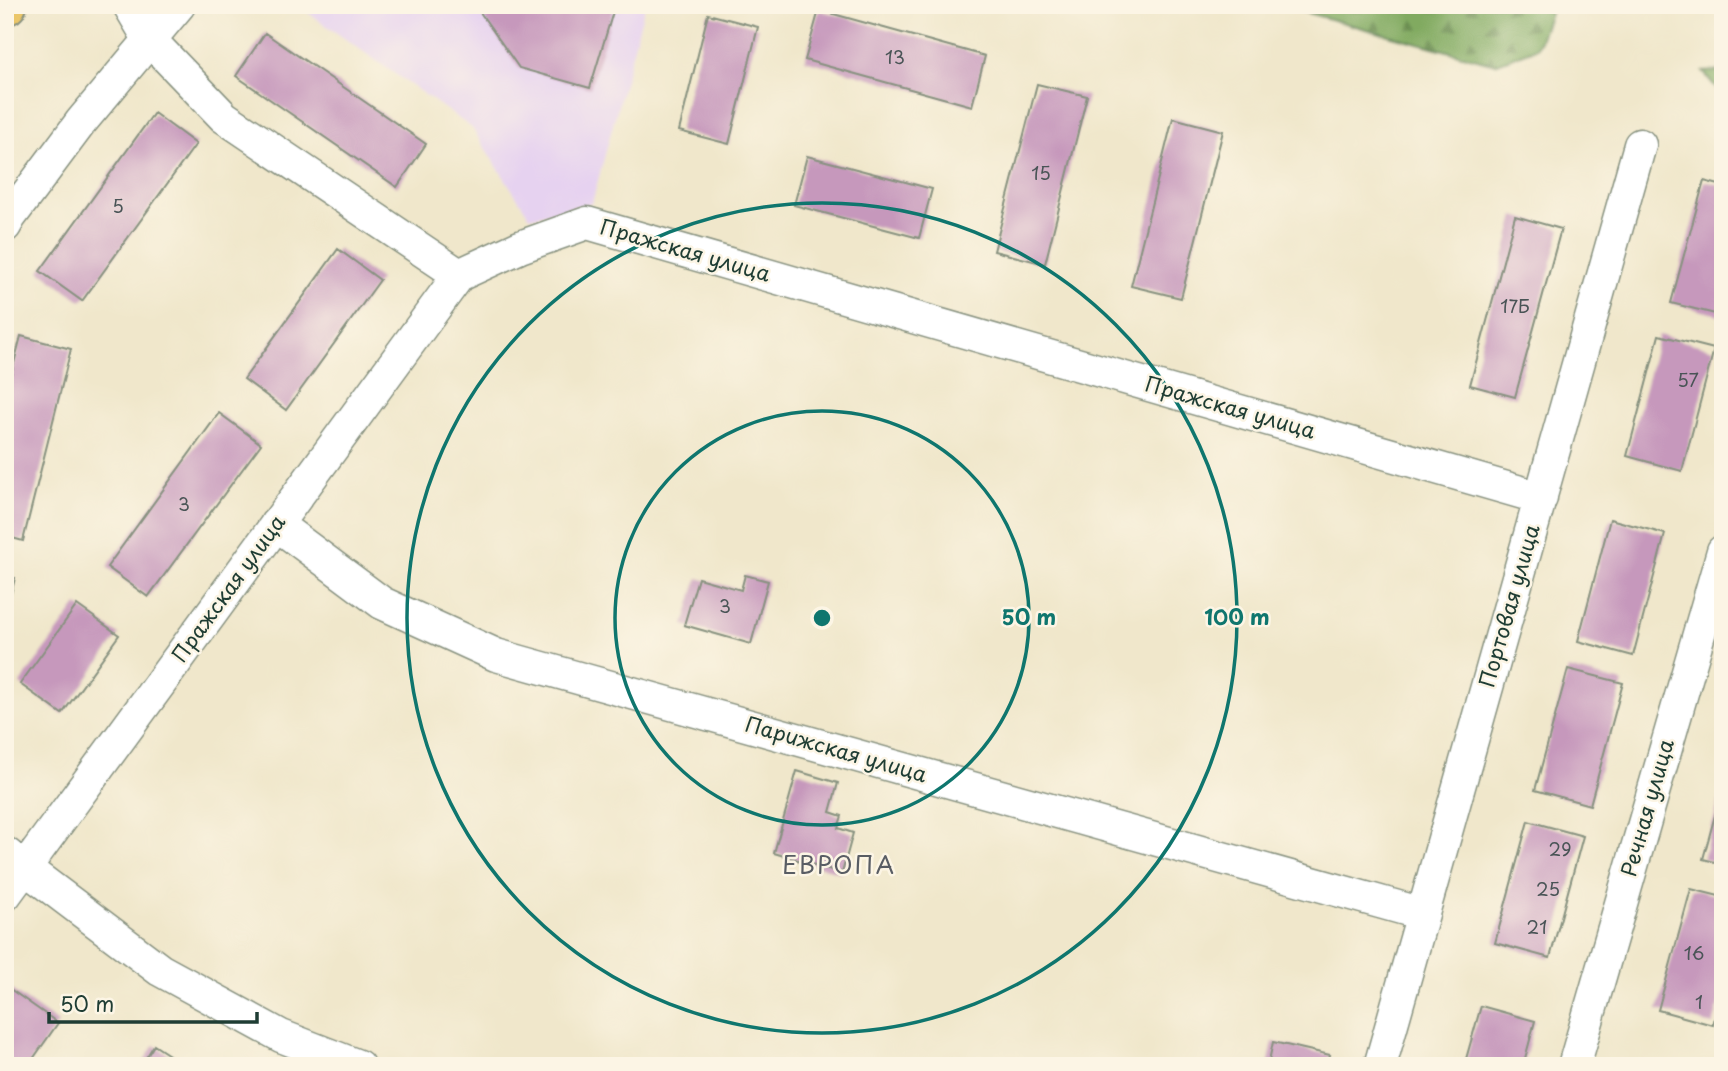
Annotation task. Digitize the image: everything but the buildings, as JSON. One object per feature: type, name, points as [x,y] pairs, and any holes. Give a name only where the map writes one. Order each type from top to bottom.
[{"type":"street","points":[[129,5],[149,39],[224,117],[459,275]]},
{"type":"street","points":[[5,226],[81,122],[179,5]]},
{"type":"street","name":"Портовая улица","points":[[1380,1066],[1640,145]]},
{"type":"street","name":"Пражская улица","points":[[5,895],[15,860],[276,524],[459,275],[520,247],[587,223],[1541,498]]},
{"type":"street","name":"Парижская улица","points":[[276,524],[382,603],[496,655],[1423,914]]},
{"type":"street","name":"Речная улица","points":[[1574,1066],[1723,551]]},
{"type":"street","points":[[15,860],[160,970],[281,1036],[358,1066]]},
{"type":"shaded area","points":[[297,5],[645,5],[592,203],[530,217],[472,128]]},
{"type":"green space","points":[[1278,5],[1553,5],[1537,48],[1495,64]]},
{"type":"green space","points":[[1723,71],[1723,96],[1703,72]]},
{"type":"district","name":"ЕВРОПА","points":[[839,866]]}]
